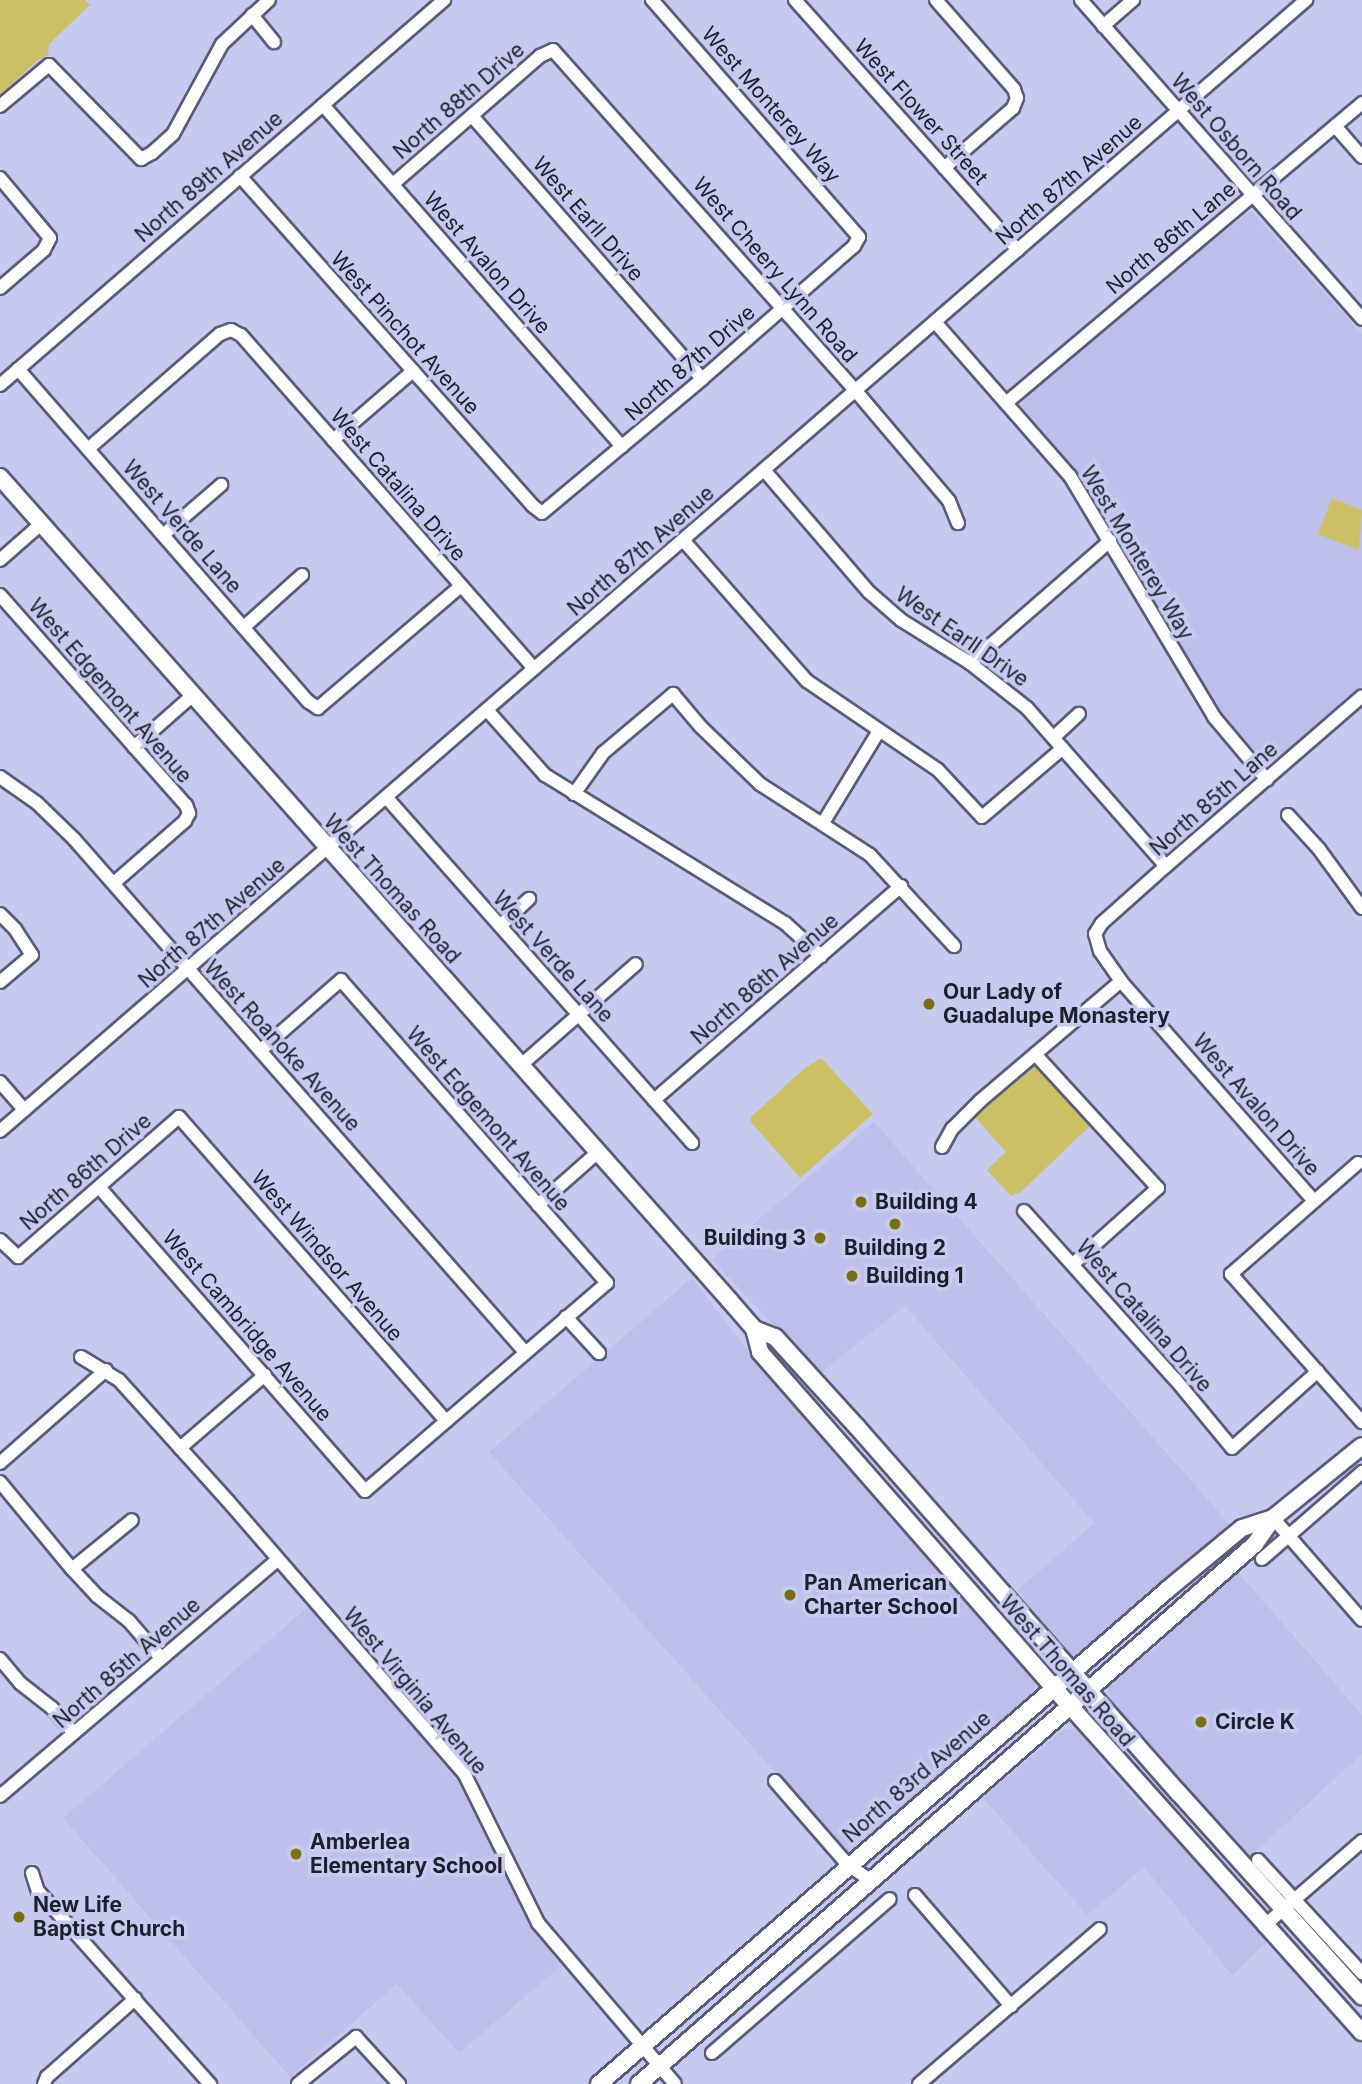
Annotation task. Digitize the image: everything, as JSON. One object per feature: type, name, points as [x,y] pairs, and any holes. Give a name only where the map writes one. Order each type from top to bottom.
[{"type":"main road","name":"West Thomas Road","points":[[0,477],[754,1329],[760,1352],[1070,1707],[1362,2032]]},
{"type":"main road","name":"West Thomas Road","points":[[754,1329],[775,1337],[1089,1692],[1289,1904],[1362,1996]]},
{"type":"main road","name":"North 83rd Avenue","points":[[639,2084],[1255,1544],[1273,1518],[1362,1446]]},
{"type":"main road","points":[[893,1504],[911,1489]]},
{"type":"main road","name":"North 83rd Avenue","points":[[599,2084],[848,1865],[1242,1528],[1273,1518]]},
{"type":"street","name":"North 89th Avenue","points":[[0,385],[444,0]]},
{"type":"street","name":"West Monterey Way","points":[[652,0],[859,237]]},
{"type":"street","name":"West Flower Street","points":[[795,0],[1018,250]]},
{"type":"street","points":[[936,0],[1014,89],[1017,98],[1013,108],[944,168]]},
{"type":"street","name":"West Osborn Road","points":[[1081,0],[1362,319]]},
{"type":"street","points":[[1103,26],[1133,0]]},
{"type":"street","name":"North 87th Avenue","points":[[0,1131],[1306,0]]},
{"type":"street","points":[[0,106],[49,65],[58,70],[141,159],[173,134],[222,44],[258,6],[274,42]]},
{"type":"street","name":"North 88th Drive","points":[[393,184],[540,56],[553,50]]},
{"type":"street","name":"West Cheery Lynn Road","points":[[553,50],[855,390],[949,501],[957,523]]},
{"type":"street","name":"North 86th Lane","points":[[1006,403],[1362,103]]},
{"type":"street","name":"West Avalon Drive","points":[[323,104],[622,447]]},
{"type":"street","name":"West Earll Drive","points":[[472,116],[702,379]]},
{"type":"street","points":[[1335,125],[1362,157]]},
{"type":"street","name":"West Pinchot Avenue","points":[[240,176],[542,513]]},
{"type":"street","points":[[0,178],[50,238],[44,250],[0,288]]},
{"type":"street","name":"North 87th Drive","points":[[542,513],[702,379],[854,246],[859,237]]},
{"type":"street","name":"West Monterey Way","points":[[935,322],[1070,475],[1214,717],[1267,780]]},
{"type":"street","name":"West Catalina Drive","points":[[88,449],[220,334],[231,330],[241,335],[534,669]]},
{"type":"street","name":"West Verde Lane","points":[[18,369],[309,702],[318,708],[461,586]]},
{"type":"street","points":[[333,440],[413,371]]},
{"type":"street","name":"West Earll Drive","points":[[764,470],[869,592],[901,620],[970,663],[1015,697],[1054,737],[1166,866]]},
{"type":"street","points":[[163,535],[221,485]]},
{"type":"street","points":[[0,560],[41,524]]},
{"type":"street","points":[[683,540],[807,681],[938,770],[982,817],[1063,748]]},
{"type":"street","points":[[970,663],[1111,541]]},
{"type":"street","points":[[244,626],[302,575]]},
{"type":"street","name":"West Edgemont Avenue","points":[[0,595],[186,806],[189,813],[185,821],[114,883]]},
{"type":"street","points":[[574,794],[603,753],[673,694],[701,727],[760,784],[870,855],[954,946]]},
{"type":"street","points":[[134,747],[193,695]]},
{"type":"street","name":"North 85th Lane","points":[[1095,934],[1102,923],[1166,866],[1359,705]]},
{"type":"street","points":[[487,710],[536,766],[574,794],[785,923],[821,956]]},
{"type":"street","points":[[1054,737],[1079,714]]},
{"type":"street","points":[[823,823],[879,731]]},
{"type":"street","name":"West Roanoke Avenue","points":[[0,777],[37,803],[114,883],[525,1352]]},
{"type":"street","name":"West Verde Lane","points":[[386,797],[692,1143]]},
{"type":"street","points":[[1288,815],[1319,849],[1362,908]]},
{"type":"street","name":"North 86th Avenue","points":[[654,1100],[901,886]]},
{"type":"street","points":[[500,926],[529,899]]},
{"type":"street","points":[[0,915],[15,929],[32,955],[0,982]]},
{"type":"street","name":"West Avalon Drive","points":[[1095,934],[1100,951],[1121,981],[1314,1201]]},
{"type":"street","points":[[520,1066],[636,964]]},
{"type":"street","name":"West Edgemont Avenue","points":[[261,1050],[341,980],[607,1283],[566,1317]]},
{"type":"street","points":[[942,1147],[952,1129],[1121,981]]},
{"type":"street","points":[[1035,1054],[1158,1188],[1073,1264]]},
{"type":"street","points":[[0,1082],[24,1110]]},
{"type":"street","name":"North 86th Drive","points":[[0,1240],[18,1257],[179,1117]]},
{"type":"street","name":"West Windsor Avenue","points":[[179,1117],[446,1421]]},
{"type":"street","points":[[538,1205],[597,1153]]},
{"type":"street","points":[[1358,1163],[1231,1274],[1362,1422]]},
{"type":"street","name":"West Cambridge Avenue","points":[[99,1187],[365,1491],[446,1421]]},
{"type":"street","name":"West Catalina Drive","points":[[1024,1211],[1232,1448],[1318,1371]]},
{"type":"street","points":[[446,1421],[566,1317],[598,1353]]},
{"type":"street","name":"West Virginia Avenue","points":[[82,1357],[106,1370],[180,1448],[465,1775],[538,1923],[675,2084]]},
{"type":"street","points":[[0,1463],[106,1370]]},
{"type":"street","points":[[180,1448],[265,1375]]},
{"type":"street","points":[[1262,1559],[1362,1472]]},
{"type":"street","points":[[0,1482],[72,1569],[97,1596],[129,1621],[161,1658]]},
{"type":"street","points":[[1273,1518],[1362,1620]]},
{"type":"street","points":[[72,1569],[132,1520]]},
{"type":"street","name":"North 85th Avenue","points":[[0,1796],[278,1559]]},
{"type":"street","points":[[0,1659],[20,1683],[52,1708],[74,1733]]},
{"type":"street","points":[[775,1780],[848,1865],[870,1880]]},
{"type":"street","points":[[1264,1926],[1362,1841]]},
{"type":"street","name":"West Thomas Road","points":[[1258,1860],[1289,1904],[1362,1973]]},
{"type":"street","points":[[32,1873],[38,1891],[210,2084]]},
{"type":"street","points":[[915,1895],[1011,2006]]},
{"type":"street","points":[[712,2053],[890,1899]]},
{"type":"street","points":[[919,2084],[1100,1929]]},
{"type":"street","points":[[44,2084],[47,2077],[135,1999]]},
{"type":"street","points":[[298,2084],[356,2037],[399,2084]]},
{"type":"shaded area","points":[[0,0],[85,0],[90,5],[49,44],[48,55],[38,60],[0,95]]},
{"type":"shaded area","points":[[1251,211],[1362,334],[1362,686],[1268,765],[1219,710],[1084,480],[1022,406],[1024,399],[1161,281]]},
{"type":"shaded area","points":[[1332,498],[1362,510],[1359,550],[1318,534]]},
{"type":"shaded area","points":[[821,1058],[873,1114],[800,1178],[751,1122],[751,1117],[805,1068]]},
{"type":"shaded area","points":[[1035,1066],[1091,1125],[1022,1191],[1011,1196],[987,1170],[1006,1152],[974,1116]]},
{"type":"shaded area","points":[[874,1122],[1231,1526],[1078,1656],[1066,1654],[1018,1590],[1094,1523],[905,1306],[819,1374],[712,1259]]},
{"type":"shaded area","name":"Pan American Charter School","points":[[692,1278],[751,1355],[894,1515],[1036,1684],[1033,1696],[848,1854],[489,1452]]},
{"type":"shaded area","points":[[1237,1571],[1362,1715],[1362,1754],[1248,1858],[1112,1700],[1108,1689],[1111,1681],[1160,1645],[1168,1633]]},
{"type":"shaded area","name":"Amberlea Elementary School","points":[[309,1606],[460,1784],[528,1921],[561,1966],[459,2053],[397,1984],[290,2077],[63,1818]]},
{"type":"shaded area","points":[[1072,1728],[1081,1732],[1100,1760],[1144,1810],[1169,1831],[1269,1940],[1232,1975],[1144,1867],[1087,1915],[983,1798],[1063,1730]]},
{"type":"place","name":"Our Lady of Guadalupe Monastery","points":[[929,1004]]},
{"type":"place","name":"Building 4","points":[[861,1202]]},
{"type":"place","name":"Building 2","points":[[895,1224]]},
{"type":"place","name":"Building 3","points":[[820,1238]]},
{"type":"place","name":"Building 1","points":[[852,1276]]},
{"type":"place","name":"Pan American Charter School","points":[[790,1595]]},
{"type":"place","name":"Circle K","points":[[1201,1722]]},
{"type":"place","name":"Amberlea Elementary School","points":[[296,1854]]},
{"type":"place","name":"New Life Baptist Church","points":[[19,1917]]}]
